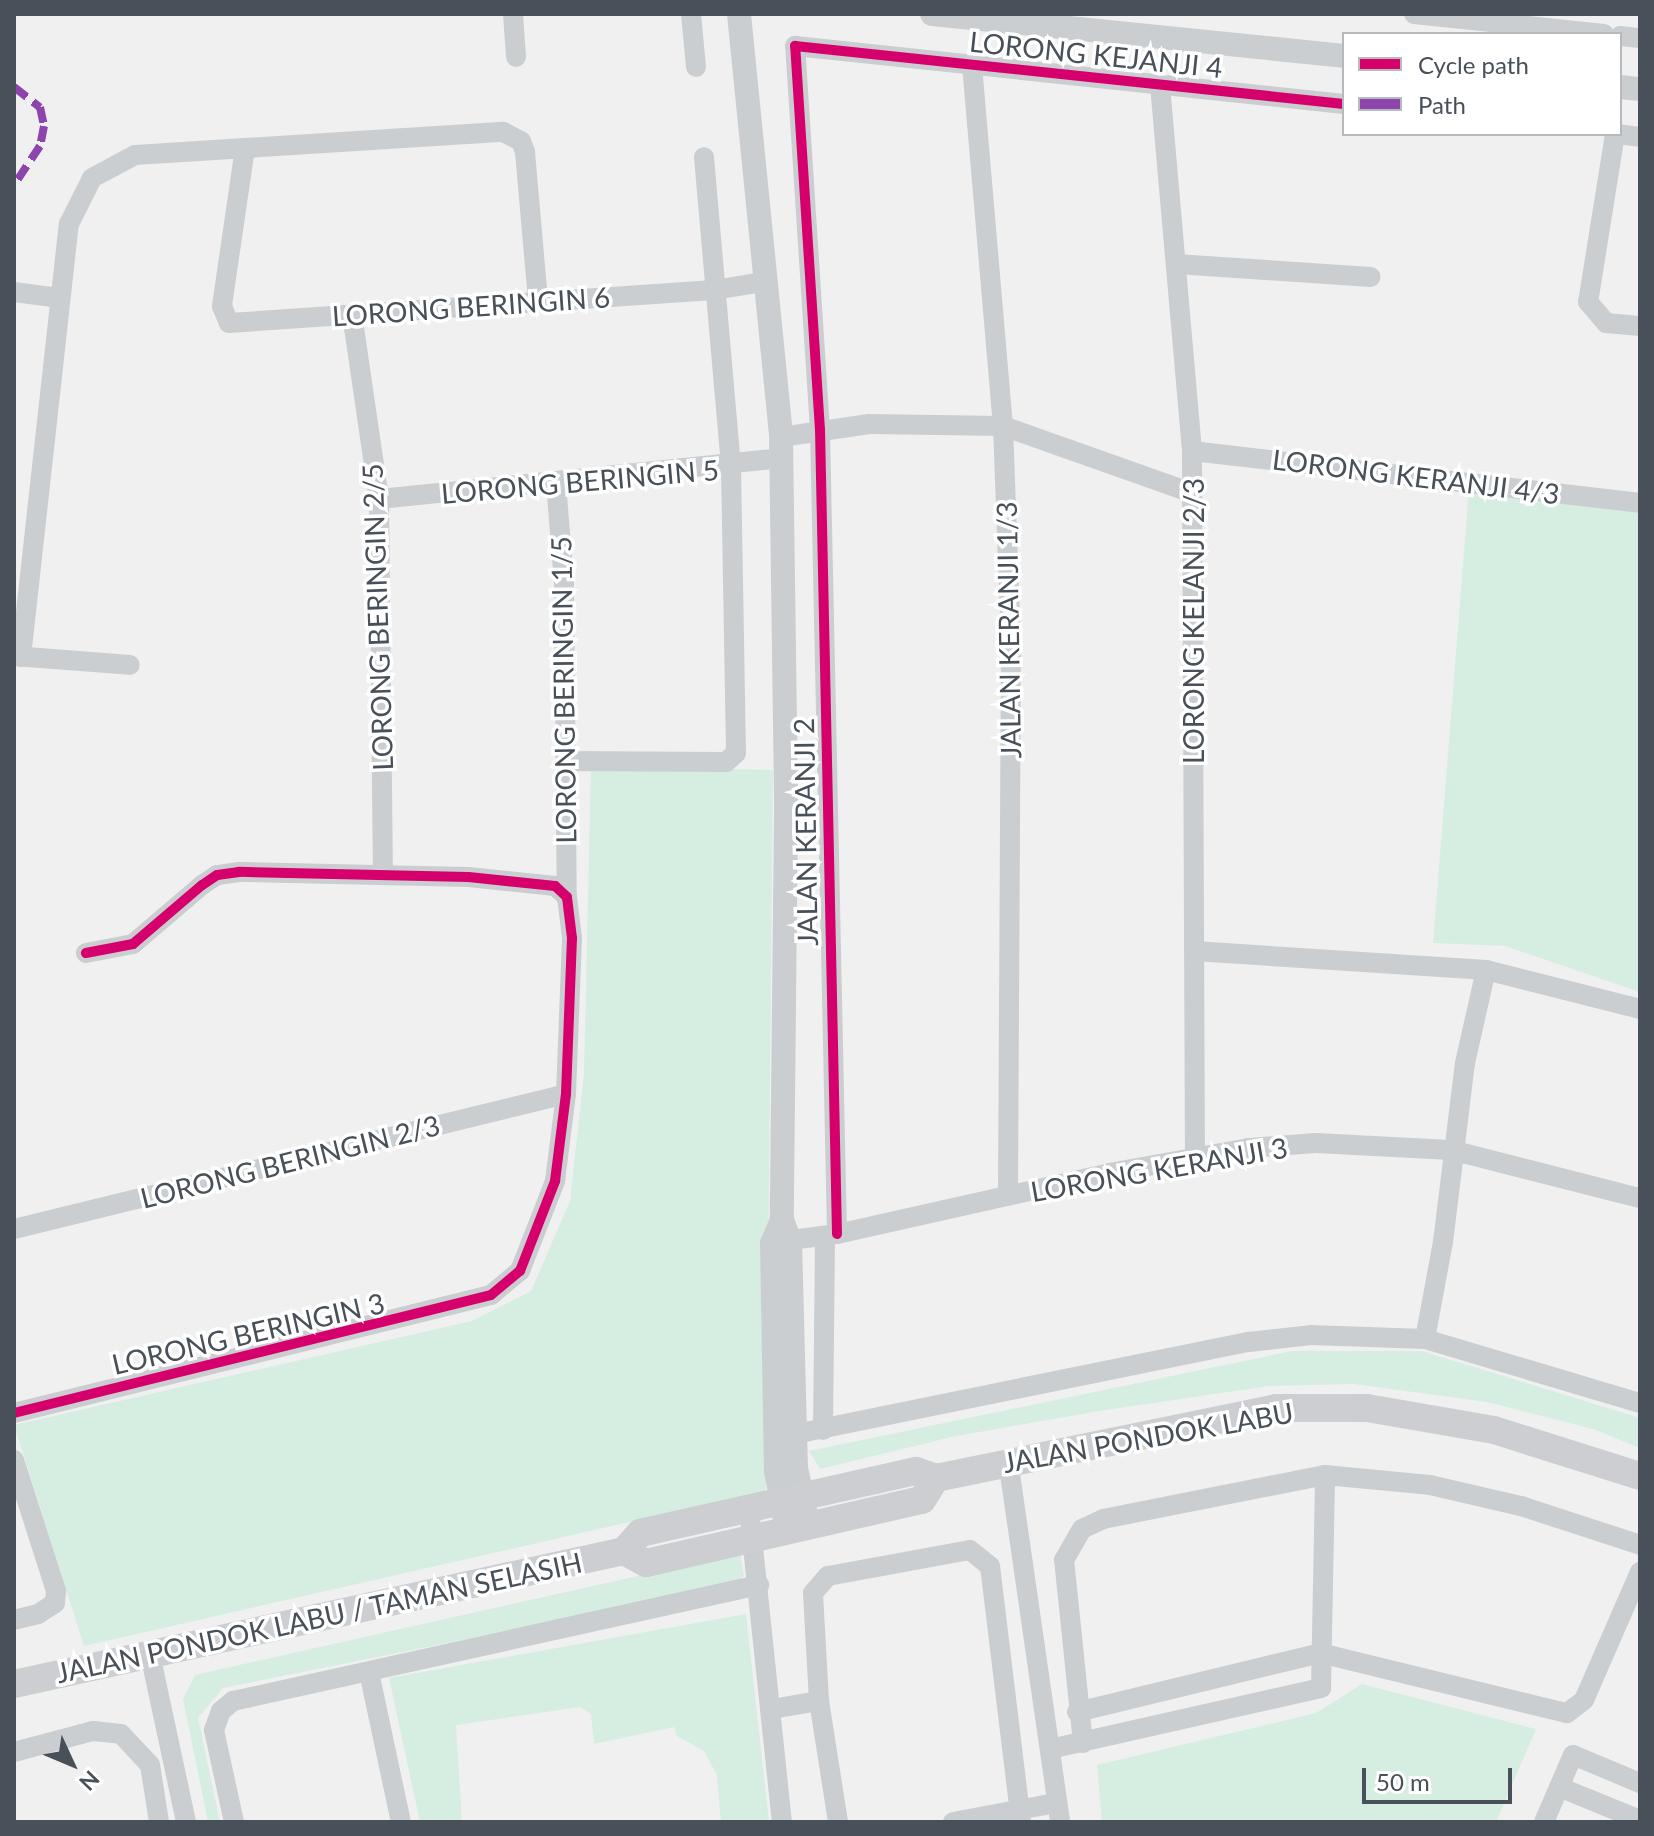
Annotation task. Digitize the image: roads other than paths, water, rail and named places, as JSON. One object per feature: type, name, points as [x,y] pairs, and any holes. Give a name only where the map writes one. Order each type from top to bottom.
[{"type":"main road","name":"JALAN PONDOK LABU","points":[[936,1478],[922,1500],[646,1563],[624,1551],[640,1533],[916,1471],[936,1478],[1008,1460],[1276,1408],[1367,1408],[1494,1430],[1640,1476]]},
{"type":"main road","name":"JALAN PONDOK LABU / TAMAN SELASIH","points":[[14,1684],[624,1551]]},
{"type":"street","points":[[513,14],[516,57]]},
{"type":"street","points":[[691,14],[696,67]]},
{"type":"street","points":[[739,14],[781,448],[786,813],[782,1234],[791,1499],[798,1528]]},
{"type":"street","points":[[932,14],[1342,56]]},
{"type":"street","points":[[1414,14],[1471,16],[1589,32]]},
{"type":"street","name":"LORONG KEJANJI 4","points":[[795,46],[1342,104]]},
{"type":"street","name":"JALAN KERANJI 2","points":[[795,46],[820,430],[831,1235],[823,1430]]},
{"type":"street","name":"JALAN KERANJI 1/3","points":[[972,65],[1003,426],[1011,640],[1008,1196]]},
{"type":"street","name":"LORONG KELANJI 2/3","points":[[1160,85],[1192,451],[1195,1158]]},
{"type":"street","points":[[130,665],[18,657],[69,224],[92,178],[135,155],[493,130],[515,137],[525,152],[538,302]]},
{"type":"street","points":[[1616,136],[1590,308],[1606,323],[1640,326]]},
{"type":"street","name":"LORONG BERINGIN 6","points":[[245,148],[222,306],[229,323],[714,290],[763,282]]},
{"type":"street","points":[[565,761],[734,759],[731,466],[704,157]]},
{"type":"street","points":[[1176,264],[1371,277]]},
{"type":"street","points":[[14,292],[59,298]]},
{"type":"street","name":"LORONG BERINGIN 2/5","points":[[352,314],[379,499],[383,874]]},
{"type":"street","name":"LORONG BERINGIN 5","points":[[379,499],[731,466],[820,430],[869,424],[1003,426],[1192,493]]},
{"type":"street","name":"LORONG KERANJI 4/3","points":[[1192,451],[1640,503]]},
{"type":"street","name":"LORONG BERINGIN 1/5","points":[[491,1295],[520,1271],[551,1202],[566,1094],[572,938],[567,897],[564,583],[556,483]]},
{"type":"street","points":[[86,953],[133,944],[202,885],[217,875],[239,872],[383,874],[542,884],[567,897]]},
{"type":"street","points":[[1194,951],[1486,970],[1640,1009]]},
{"type":"street","points":[[1425,1339],[1443,1242],[1451,1150],[1486,970]]},
{"type":"street","name":"LORONG BERINGIN 2/3","points":[[14,1229],[566,1094]]},
{"type":"street","name":"LORONG KERANJI 3","points":[[782,1234],[831,1235],[1195,1158],[1316,1143],[1451,1150],[1640,1198]]},
{"type":"street","points":[[782,1234],[795,1434],[791,1499]]},
{"type":"street","name":"LORONG BERINGIN 3","points":[[14,1413],[491,1295]]},
{"type":"street","points":[[795,1434],[1280,1336],[1425,1339],[1640,1403]]},
{"type":"street","points":[[14,1460],[56,1591],[55,1603],[38,1614],[14,1620]]},
{"type":"street","points":[[953,1822],[1058,1812],[1008,1460]]},
{"type":"street","points":[[1050,1749],[1321,1688],[1325,1475]]},
{"type":"street","points":[[1083,1743],[1077,1712],[1064,1560],[1082,1529],[1103,1519],[1325,1475],[1430,1485],[1521,1506],[1640,1545]]},
{"type":"street","points":[[749,1509],[755,1538],[782,1822]]},
{"type":"street","points":[[838,1822],[819,1701],[813,1593],[828,1576],[970,1550],[990,1566],[1020,1816]]},
{"type":"street","points":[[1077,1712],[1320,1653],[1567,1713],[1584,1700],[1640,1572]]},
{"type":"street","points":[[234,1822],[214,1730],[221,1711],[233,1701],[759,1585]]},
{"type":"street","points":[[150,1654],[186,1822]]},
{"type":"street","points":[[369,1672],[401,1822]]},
{"type":"street","points":[[772,1709],[819,1701]]},
{"type":"street","points":[[14,1752],[93,1731],[121,1734],[141,1749],[150,1765],[159,1822]]},
{"type":"street","points":[[1544,1822],[1573,1755],[1640,1783]]},
{"type":"street","points":[[1559,1787],[1640,1820]]}]
